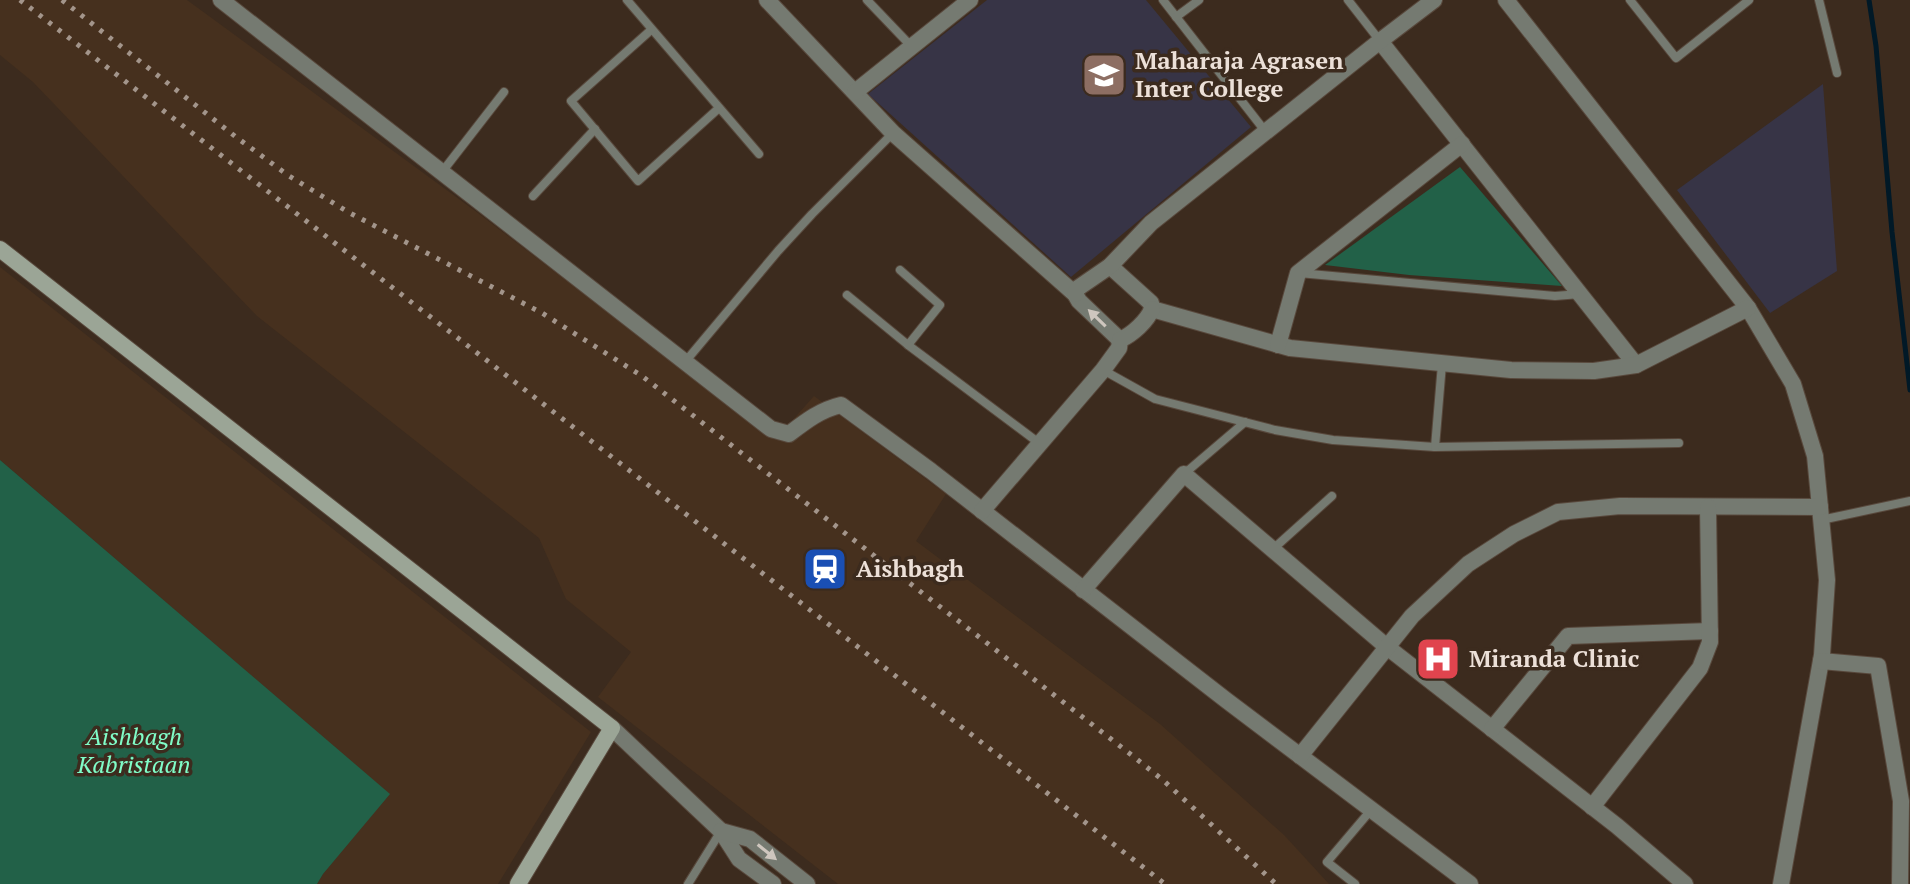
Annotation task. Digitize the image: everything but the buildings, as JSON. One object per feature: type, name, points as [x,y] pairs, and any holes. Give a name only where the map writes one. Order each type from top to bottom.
[{"type":"street","points":[[221,0],[771,429],[789,434],[829,407],[841,405],[1470,884]]},
{"type":"street","points":[[767,0],[893,133],[1075,294],[1120,340]]},
{"type":"street","points":[[855,92],[970,0]]},
{"type":"street","points":[[1075,294],[1078,288],[1110,266],[1151,223],[1434,0]]},
{"type":"street","points":[[1506,0],[1748,308],[1793,384],[1815,456],[1827,580],[1821,661],[1781,884]]},
{"type":"street","points":[[1380,41],[1636,365]]},
{"type":"street","points":[[1278,345],[1298,273],[1462,144]]},
{"type":"street","points":[[0,249],[612,728],[721,831],[739,859],[773,884]]},
{"type":"street","points":[[1110,266],[1151,303],[1152,309],[1130,336],[1120,340]]},
{"type":"street","points":[[1152,309],[1290,348],[1511,370],[1594,371],[1636,365],[1748,308]]},
{"type":"street","points":[[982,511],[1103,370],[1119,348],[1120,340]]},
{"type":"street","points":[[1083,590],[1184,474],[1387,647],[1592,807],[1683,883]]},
{"type":"street","points":[[1300,756],[1412,616],[1468,564],[1514,534],[1558,512],[1620,506],[1821,513]]},
{"type":"street","points":[[1592,807],[1700,668],[1710,642],[1708,507]]},
{"type":"street","points":[[1492,729],[1568,636],[1710,631]]},
{"type":"street","points":[[1821,661],[1878,666],[1901,801],[1900,884]]},
{"type":"street","points":[[518,884],[612,728]]},
{"type":"street","points":[[721,831],[750,839],[807,884]]},
{"type":"lane","points":[[627,0],[759,154]]},
{"type":"lane","points":[[867,0],[911,47]]},
{"type":"lane","points":[[1163,0],[1266,132]]},
{"type":"lane","points":[[1176,17],[1199,0]]},
{"type":"lane","points":[[1348,0],[1380,41]]},
{"type":"lane","points":[[1630,0],[1676,58],[1749,0]]},
{"type":"lane","points":[[1819,0],[1837,73]]},
{"type":"lane","points":[[651,30],[571,101],[638,181],[719,108]]},
{"type":"lane","points":[[442,173],[504,92]]},
{"type":"lane","points":[[533,196],[595,129]]},
{"type":"lane","points":[[685,362],[795,232],[893,133]]},
{"type":"lane","points":[[900,270],[940,305],[908,345]]},
{"type":"lane","points":[[1298,273],[1555,296],[1581,294]]},
{"type":"lane","points":[[847,295],[1039,443]]},
{"type":"lane","points":[[1435,447],[1442,364]]},
{"type":"lane","points":[[1103,370],[1155,399],[1275,430],[1333,440],[1435,447],[1679,443]]},
{"type":"lane","points":[[1184,474],[1245,422]]},
{"type":"lane","points":[[1272,549],[1332,496]]},
{"type":"lane","points":[[1821,513],[1909,501]]},
{"type":"lane","points":[[1355,884],[1327,862],[1371,810]]},
{"type":"lane","points":[[688,884],[721,831]]},
{"type":"shaded area","points":[[0,0],[187,0],[478,213],[775,440],[814,396],[946,494],[916,541],[1160,724],[1284,835],[1329,884],[838,884],[598,697],[631,652],[566,599],[539,538],[257,316],[33,82],[0,55]]},
{"type":"shaded area","points":[[987,0],[1146,0],[1251,127],[1071,277],[868,94]]},
{"type":"shaded area","points":[[1823,84],[1837,271],[1770,313],[1677,190]]},
{"type":"shaded area","points":[[0,267],[591,732],[498,884],[317,884],[389,794],[0,460]]},
{"type":"green space","points":[[1460,167],[1562,286],[1409,275],[1325,265]]},
{"type":"green space","name":"Aishbagh Kabristaan","points":[[0,460],[390,794],[317,884],[0,884]]},
{"type":"waterway","points":[[1869,0],[1910,390]]},
{"type":"railway","points":[[20,0],[1165,884]]},
{"type":"railway","points":[[62,0],[289,176],[348,212],[542,313],[642,376],[1164,781],[1276,884]]},
{"type":"place","name":"Maharaja Agrasen Inter College","points":[[1104,75]]},
{"type":"place","name":"Aishbagh","points":[[825,569]]},
{"type":"place","name":"Miranda Clinic","points":[[1438,659]]}]
